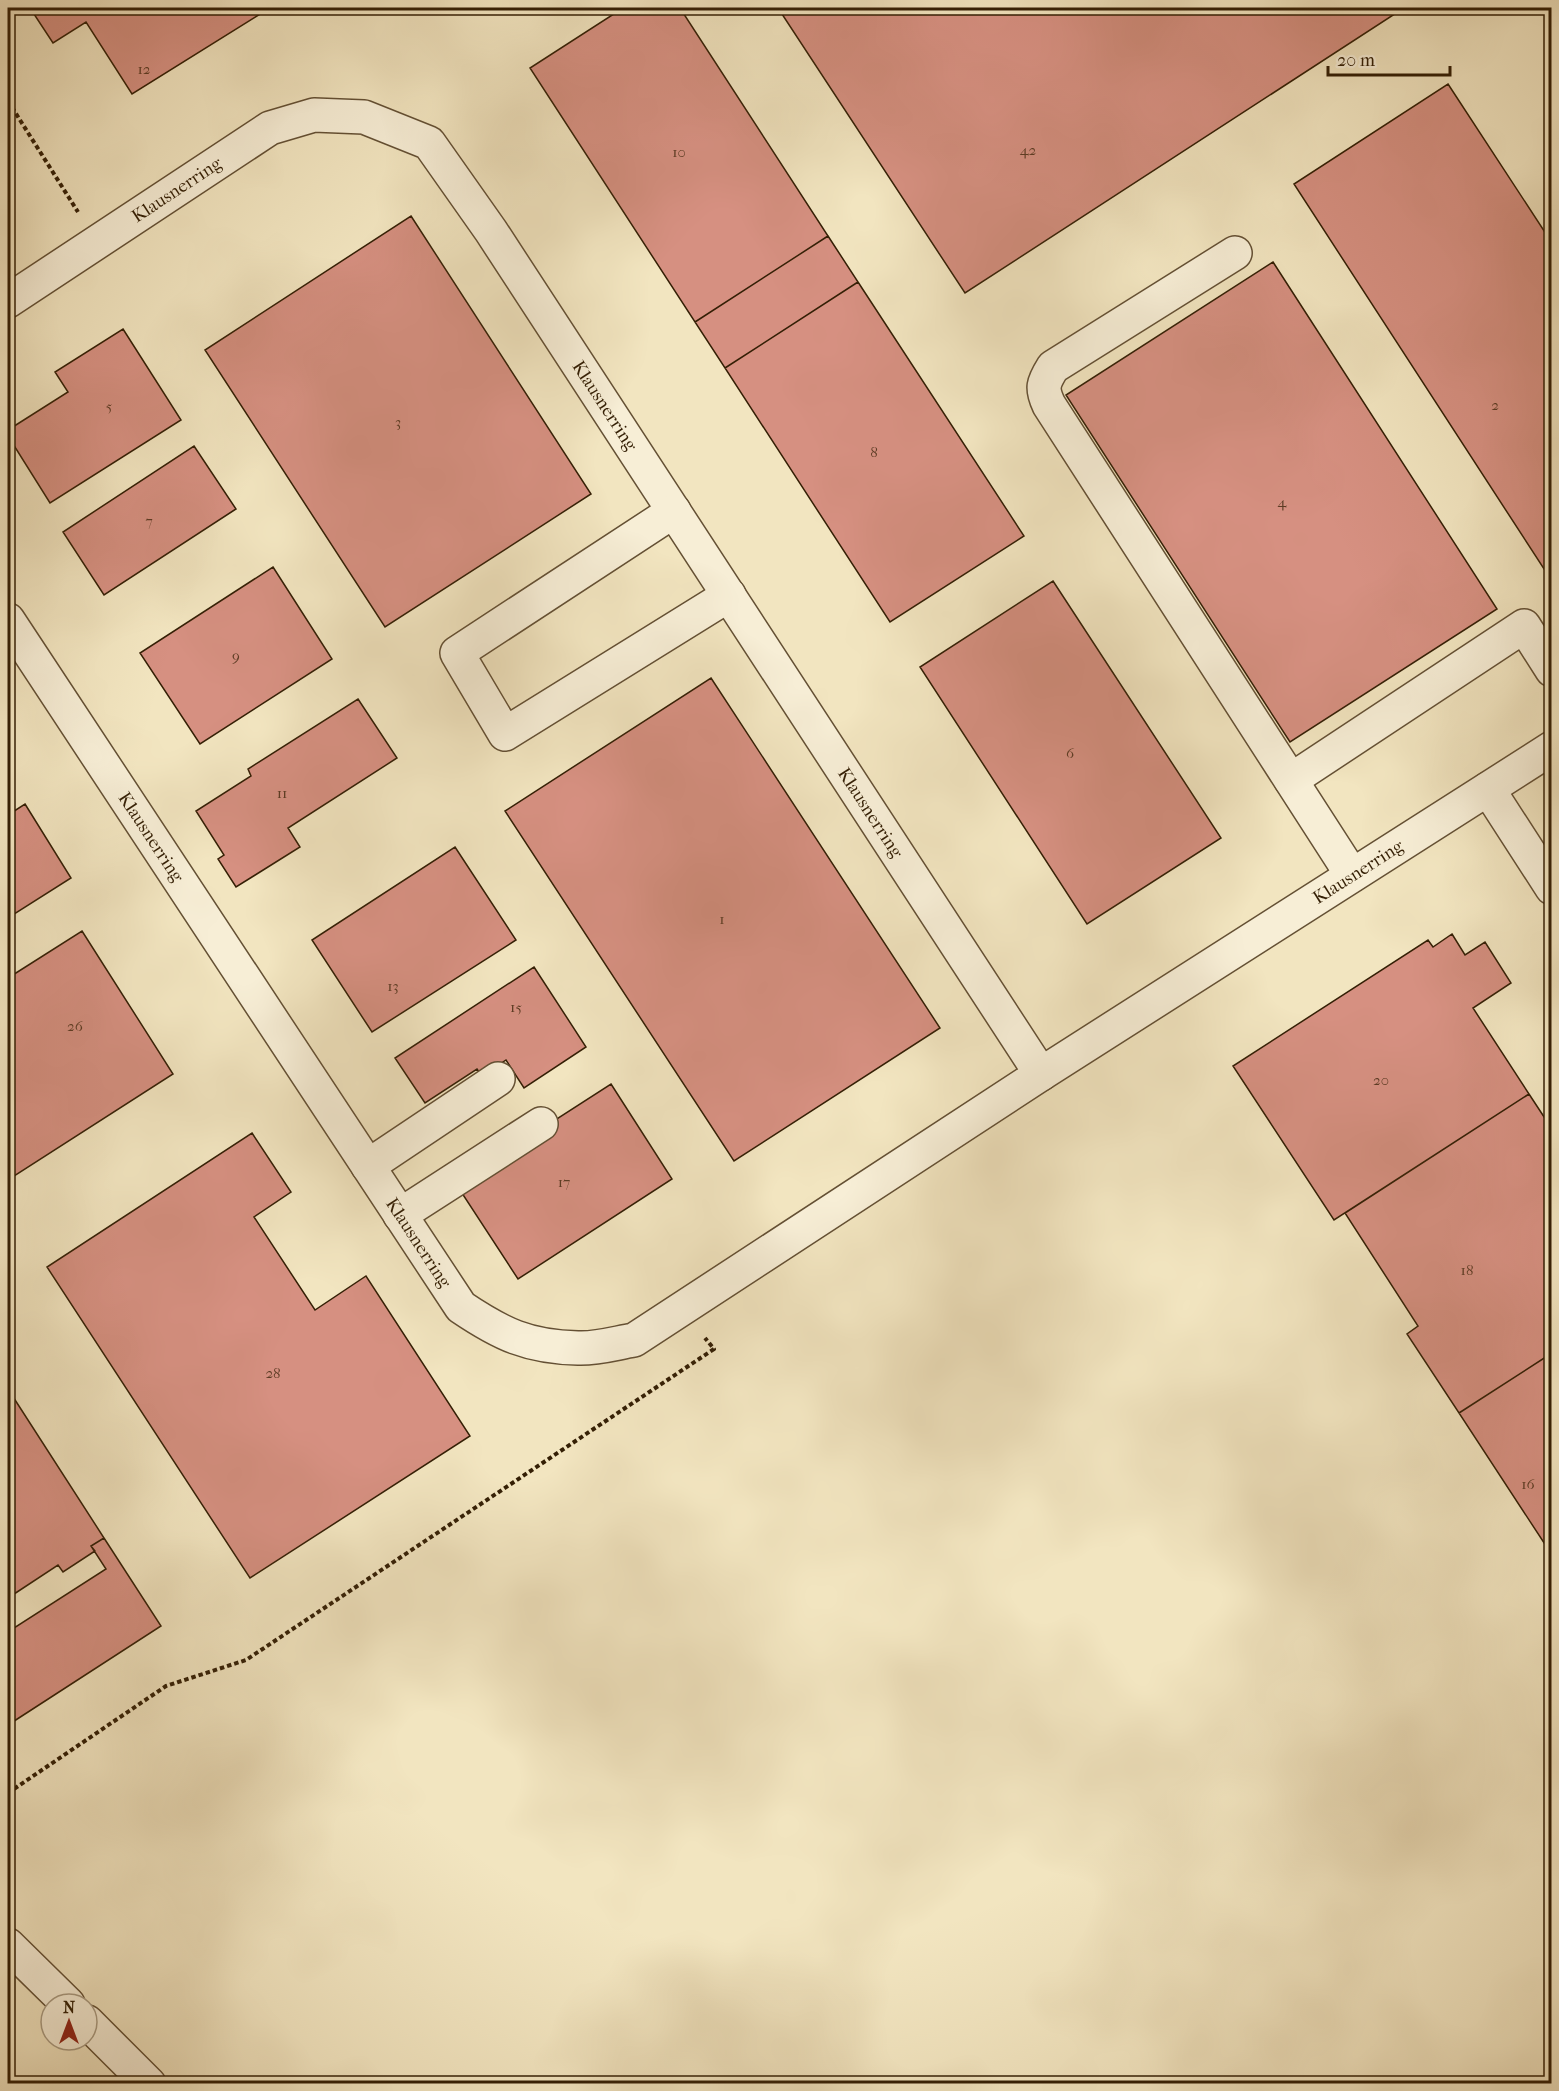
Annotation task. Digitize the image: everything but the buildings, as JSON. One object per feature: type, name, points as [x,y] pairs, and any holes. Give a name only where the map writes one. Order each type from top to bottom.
[{"type":"street","name":"Klausnerring","points":[[8,301],[270,128],[314,116],[364,117],[429,142],[491,231],[1041,1074]]},
{"type":"street","points":[[1235,253],[1053,368],[1045,380],[1043,393],[1352,875]]},
{"type":"street","points":[[674,511],[457,653],[505,734],[729,595]]},
{"type":"street","name":"Klausnerring","points":[[8,620],[461,1307],[494,1329],[531,1343],[580,1348],[634,1340],[1041,1074],[1551,748]]},
{"type":"street","points":[[1290,780],[1524,626],[1551,670]]},
{"type":"street","points":[[1488,789],[1551,888]]},
{"type":"street","points":[[368,1166],[498,1079]]},
{"type":"street","points":[[400,1215],[541,1124]]},
{"type":"street","points":[[8,1945],[56,1992]]},
{"type":"street","points":[[99,2034],[149,2084]]},
{"type":"path","points":[[8,101],[96,242]]},
{"type":"path","points":[[8,1793],[166,1686],[246,1660],[714,1348],[681,1309]]}]
